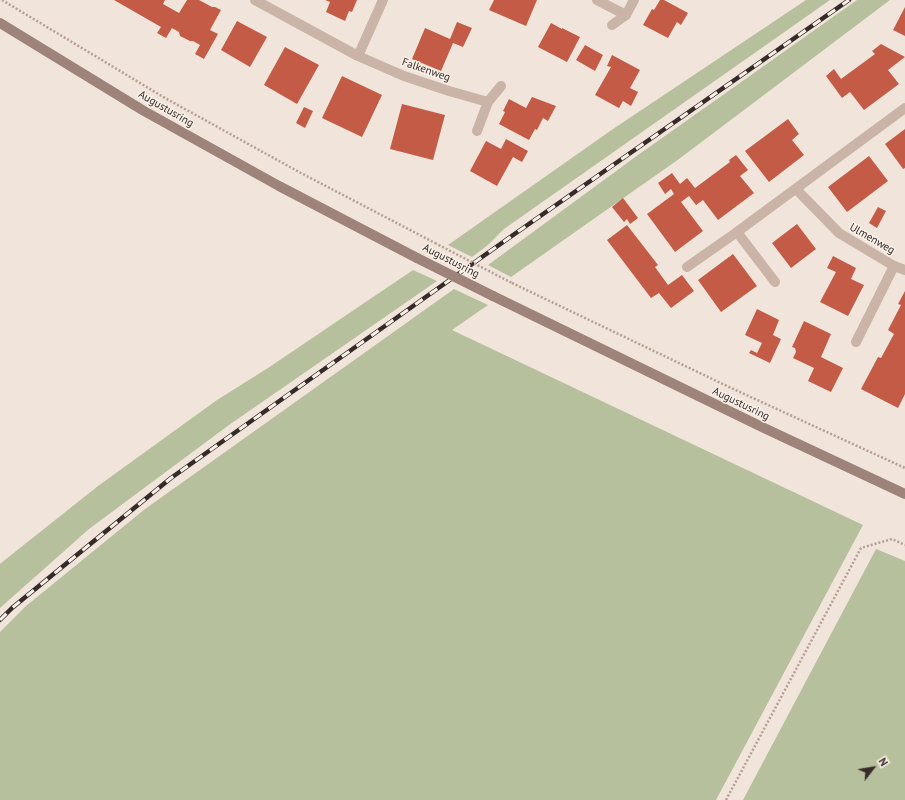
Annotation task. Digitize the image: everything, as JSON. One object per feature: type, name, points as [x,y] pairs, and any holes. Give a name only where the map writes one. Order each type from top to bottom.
[{"type":"main road","name":"Augustusring","points":[[0,23],[164,122],[279,186],[417,258],[764,428],[905,494]]},
{"type":"street","name":"Falkenweg","points":[[255,0],[358,56],[404,76],[448,91],[488,102]]},
{"type":"street","points":[[358,56],[383,0]]},
{"type":"street","points":[[597,0],[626,15]]},
{"type":"street","points":[[612,25],[626,15],[634,0]]},
{"type":"street","points":[[477,131],[488,102],[501,86]]},
{"type":"street","points":[[687,267],[738,232],[905,108]]},
{"type":"street","name":"Ulmenweg","points":[[796,189],[839,233],[894,266],[905,270]]},
{"type":"street","points":[[738,232],[775,282]]},
{"type":"street","points":[[856,342],[894,266]]},
{"type":"path","points":[[2,0],[165,98],[299,172],[512,283],[722,384],[905,468]]},
{"type":"path","points":[[726,800],[860,548],[892,539],[905,545]]},
{"type":"green space","points":[[806,0],[830,0],[504,229],[488,245],[472,257],[448,245],[613,129]]},
{"type":"green space","points":[[857,0],[890,0],[679,159],[511,277],[488,265],[638,155]]},
{"type":"green space","points":[[413,270],[437,281],[229,425],[89,529],[0,608],[1,563],[98,486],[217,400],[268,368]]},
{"type":"green space","points":[[454,289],[488,305],[452,330],[863,525],[716,800],[0,800],[0,632],[26,606],[145,509]]},
{"type":"green space","points":[[876,549],[905,561],[905,800],[743,800]]},
{"type":"building","points":[[114,0],[165,0],[163,4],[179,13],[187,0],[199,0],[221,10],[210,30],[218,34],[204,59],[195,54],[200,45],[180,36],[179,32],[172,28],[166,38],[157,33],[161,27]]},
{"type":"building","points":[[325,0],[357,0],[352,12],[349,11],[345,21],[326,12],[330,2]]},
{"type":"building","points":[[494,0],[537,0],[526,26],[489,10]]},
{"type":"building","points":[[660,0],[664,0],[688,13],[681,25],[677,22],[668,38],[643,25],[652,9],[654,10]]},
{"type":"building","points":[[905,7],[905,36],[893,30]]},
{"type":"building","points":[[237,21],[267,37],[250,67],[221,50]]},
{"type":"building","points":[[457,22],[472,28],[463,47],[453,43],[441,71],[412,59],[425,28],[450,39]]},
{"type":"building","points":[[551,23],[580,37],[567,62],[538,47]]},
{"type":"building","points":[[881,44],[905,57],[888,70],[899,84],[864,110],[850,92],[842,98],[826,76],[834,69],[841,79],[875,54],[872,51]]},
{"type":"building","points":[[585,45],[603,55],[595,71],[576,60]]},
{"type":"building","points":[[285,47],[319,65],[297,104],[264,85]]},
{"type":"building","points":[[612,55],[640,70],[630,88],[638,92],[631,106],[623,101],[619,108],[595,95],[611,67],[607,66]]},
{"type":"building","points":[[342,76],[382,95],[362,137],[322,118]]},
{"type":"building","points":[[532,97],[556,106],[548,121],[543,118],[537,130],[535,129],[529,140],[499,124],[509,99],[526,108]]},
{"type":"building","points":[[402,104],[445,115],[433,160],[390,149]]},
{"type":"building","points":[[304,107],[313,111],[305,128],[296,123]]},
{"type":"building","points":[[788,119],[799,134],[792,140],[804,155],[769,182],[745,151]]},
{"type":"building","points":[[905,129],[905,168],[903,169],[885,144]]},
{"type":"building","points":[[506,139],[528,151],[522,162],[513,157],[497,186],[470,171],[486,141],[501,149]]},
{"type":"building","points":[[736,155],[748,170],[740,176],[754,193],[718,220],[703,200],[696,205],[689,196],[681,202],[703,231],[675,252],[647,214],[674,194],[671,189],[665,194],[658,183],[672,173],[680,184],[687,178],[695,188],[730,162],[729,160]]},
{"type":"building","points":[[869,156],[888,181],[847,212],[828,187]]},
{"type":"building","points":[[623,198],[638,218],[630,224],[627,219],[624,222],[612,207]]},
{"type":"building","points":[[878,207],[886,211],[877,228],[869,223]]},
{"type":"building","points":[[797,224],[816,249],[791,268],[772,243]]},
{"type":"building","points":[[627,225],[658,265],[655,267],[668,285],[682,275],[694,291],[671,308],[659,293],[651,298],[607,240]]},
{"type":"building","points":[[733,254],[757,286],[721,312],[698,280]]},
{"type":"building","points":[[833,256],[856,268],[851,279],[864,285],[848,316],[820,302],[836,272],[827,268]]},
{"type":"building","points":[[905,291],[905,394],[898,408],[861,389],[878,357],[881,358],[894,334],[888,330],[901,305],[898,304]]},
{"type":"building","points":[[757,309],[779,320],[773,335],[781,339],[770,363],[749,353],[751,350],[757,353],[762,343],[745,335]]},
{"type":"building","points":[[804,321],[831,334],[821,357],[843,368],[831,392],[808,381],[814,368],[793,358],[796,352],[795,348],[792,347]]},
{"type":"railway","points":[[0,620],[12,608],[171,478],[506,240],[849,0]]}]
